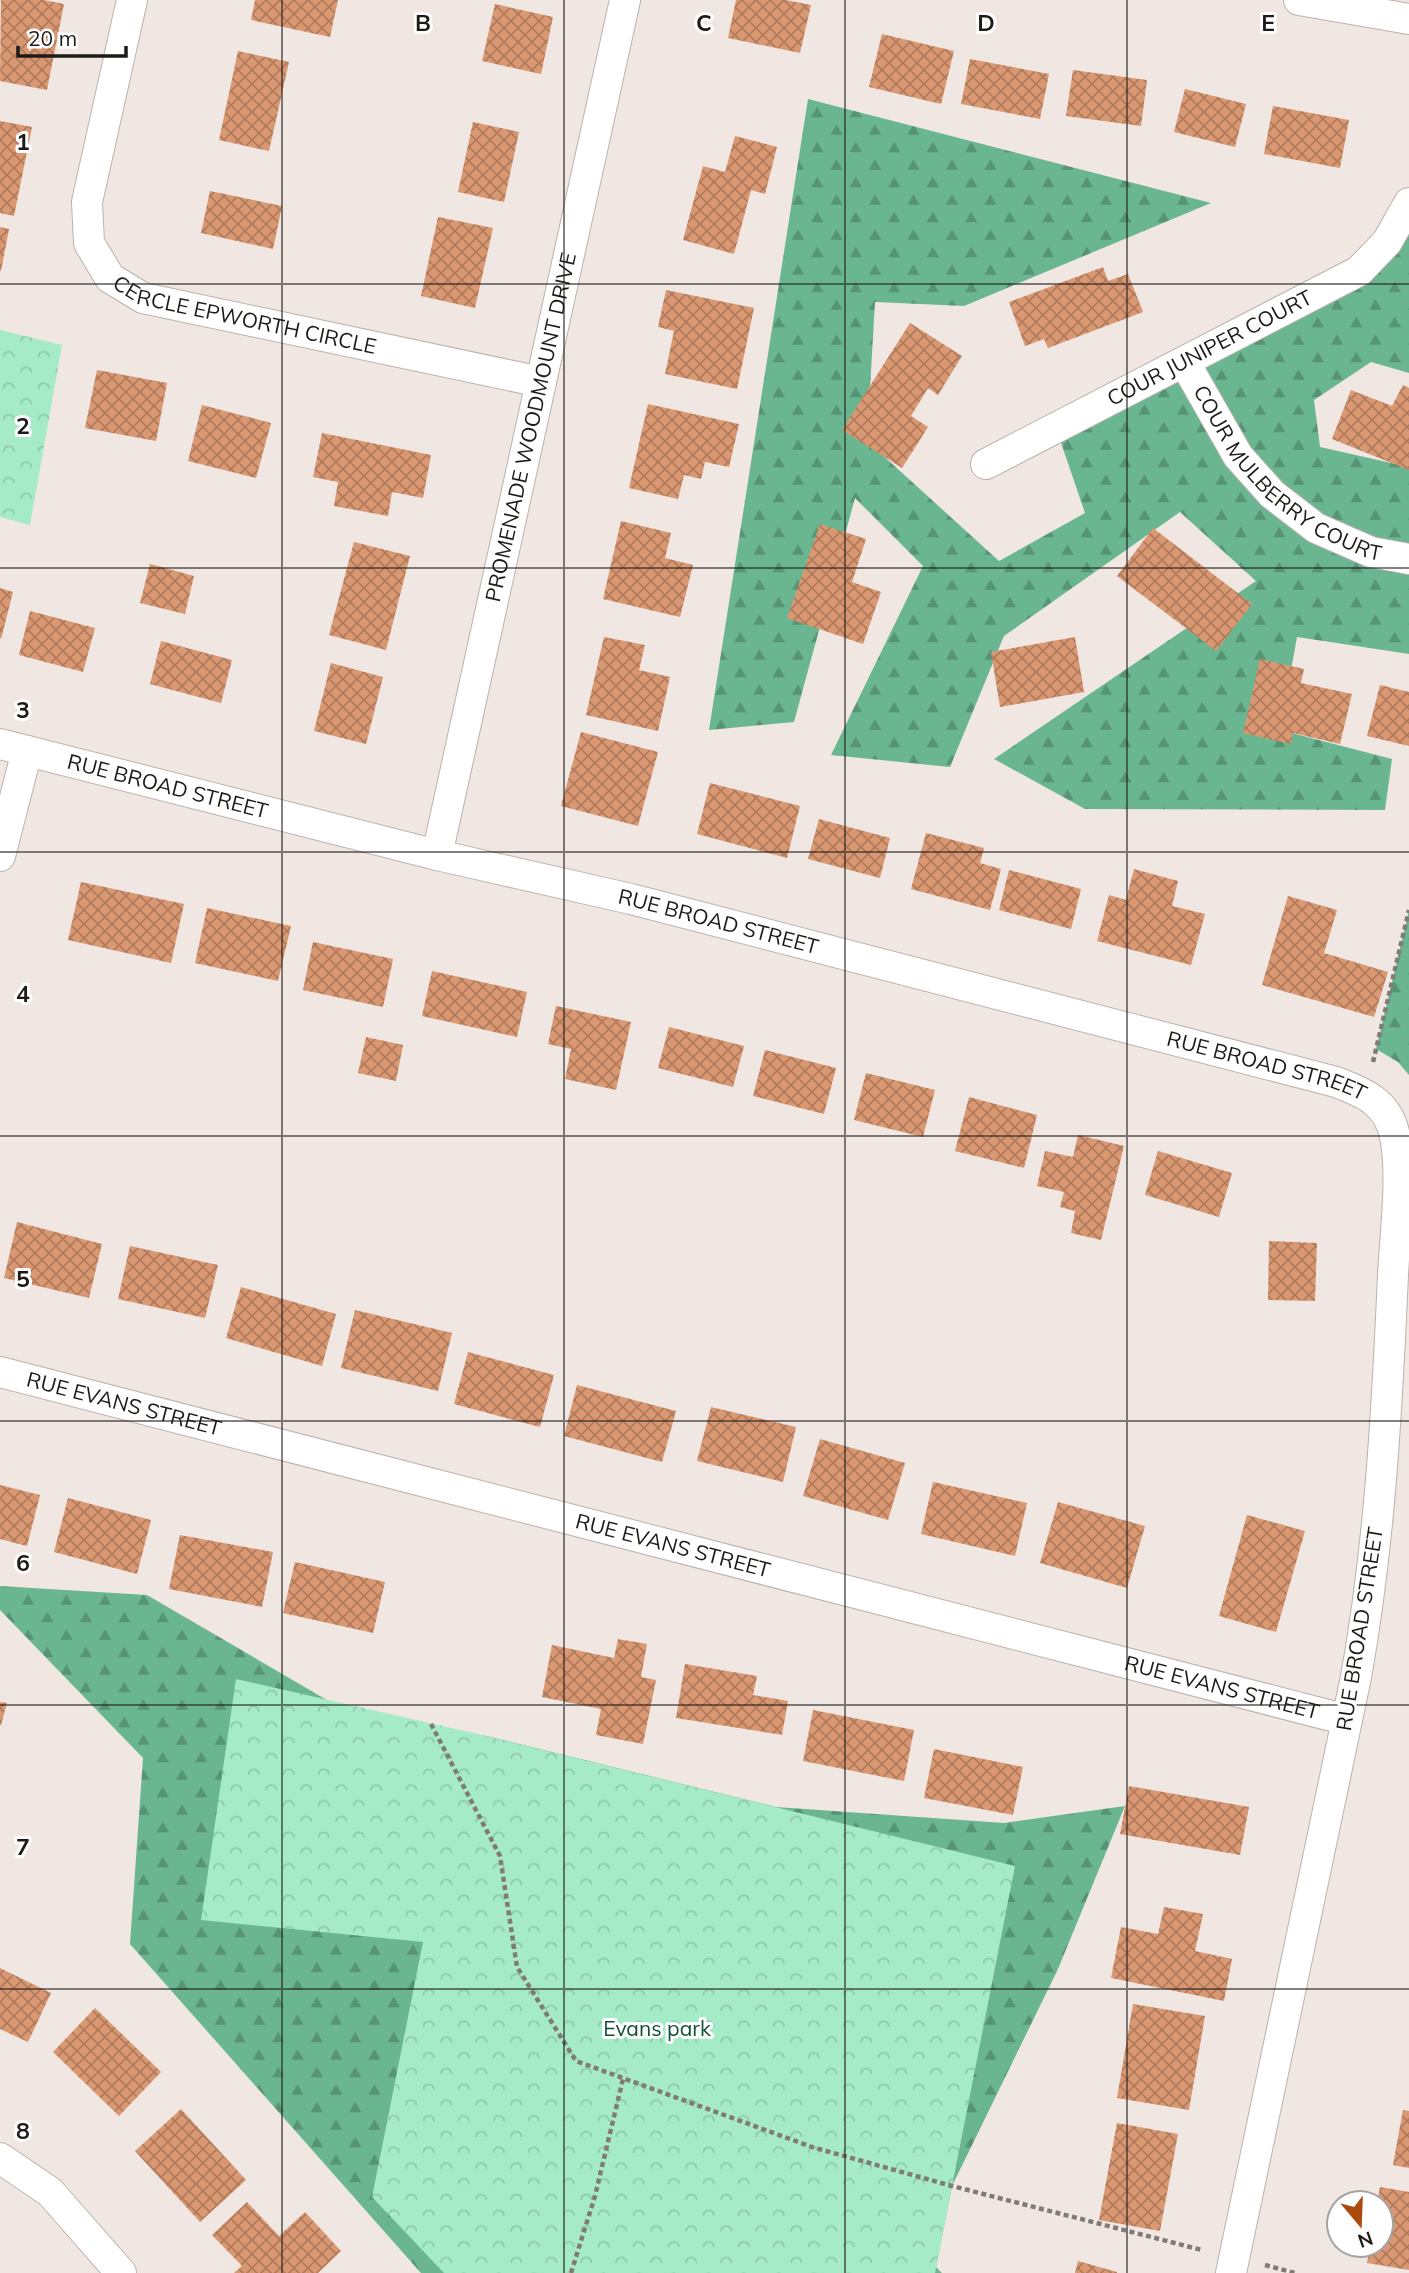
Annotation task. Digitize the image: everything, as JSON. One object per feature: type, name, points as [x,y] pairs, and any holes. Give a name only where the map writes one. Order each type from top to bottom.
[{"type":"street","name":"CERCLE EPWORTH CIRCLE","points":[[132,0],[88,202],[89,243],[110,278],[144,298],[541,382]]},
{"type":"street","name":"PROMENADE WOODMOUNT DRIVE","points":[[437,855],[625,0]]},
{"type":"street","points":[[1299,0],[1409,19]]},
{"type":"street","name":"COUR JUNIPER COURT","points":[[986,464],[1359,271],[1387,242],[1409,203]]},
{"type":"street","name":"COUR MULBERRY COURT","points":[[1185,363],[1238,456],[1272,494],[1316,528],[1371,552],[1409,559]]},
{"type":"street","points":[[0,856],[13,747]]},
{"type":"street","name":"RUE BROAD STREET","points":[[13,747],[437,855],[658,906],[1336,1082],[1366,1093],[1385,1111],[1395,1135],[1398,1167],[1377,1533],[1363,1639],[1233,2265]]},
{"type":"street","name":"RUE EVANS STREET","points":[[0,1372],[1347,1720]]},
{"type":"street","points":[[0,2158],[50,2192],[121,2273]]},
{"type":"path","points":[[1366,1093],[1409,910]]},
{"type":"path","points":[[431,1724],[499,1856],[517,1967],[576,2061],[812,2147],[1233,2265],[1295,2273]]},
{"type":"path","points":[[571,2273],[595,2196],[623,2078]]},
{"type":"green space","points":[[808,99],[1211,203],[964,306],[875,302],[867,441],[999,561],[1085,513],[1056,428],[1359,271],[1409,207],[1409,373],[1371,362],[1314,400],[1320,447],[1409,467],[1409,654],[1297,637],[1280,730],[1392,759],[1385,810],[1085,809],[994,759],[1256,581],[1180,512],[1004,636],[950,767],[831,755],[923,566],[855,498],[794,722],[709,730]]},
{"type":"green space","points":[[0,330],[62,345],[30,525],[0,517]]},
{"type":"green space","points":[[1409,910],[1409,1075],[1398,1062],[1376,1049]]},
{"type":"green space","points":[[0,1586],[147,1595],[416,1752],[488,1951],[731,2273],[421,2273],[130,1944],[143,1758],[0,1610]]},
{"type":"green space","name":"Evans park","points":[[236,1679],[482,1735],[1015,1866],[935,2273],[444,2273],[372,2197],[423,1942],[201,1920]]},
{"type":"green space","points":[[482,1735],[776,1807],[1004,1823],[1125,1806],[1058,1969],[952,2186],[936,2267],[942,2273],[828,2273]]},
{"type":"building","points":[[1,0],[44,0],[64,4],[47,90],[0,81]]},
{"type":"building","points":[[255,0],[338,0],[330,37],[251,20]]},
{"type":"building","points":[[736,0],[786,0],[811,5],[800,53],[728,38]]},
{"type":"building","points":[[495,4],[553,17],[541,74],[482,61]]},
{"type":"building","points":[[882,34],[954,51],[941,104],[869,87]]},
{"type":"building","points":[[238,51],[289,62],[269,151],[219,140]]},
{"type":"building","points":[[970,59],[1049,74],[1040,119],[961,104]]},
{"type":"building","points":[[1073,70],[1147,80],[1141,126],[1066,116]]},
{"type":"building","points":[[1185,89],[1246,104],[1235,147],[1174,132]]},
{"type":"building","points":[[1273,106],[1349,120],[1340,168],[1264,154]]},
{"type":"building","points":[[0,121],[32,127],[14,216],[0,213]]},
{"type":"building","points":[[473,122],[519,132],[504,202],[458,192]]},
{"type":"building","points":[[735,136],[777,147],[765,194],[751,190],[734,254],[683,240],[703,166],[725,172]]},
{"type":"building","points":[[210,191],[282,206],[273,249],[201,233]]},
{"type":"building","points":[[438,217],[493,228],[475,308],[421,296]]},
{"type":"building","points":[[0,227],[9,229],[1,271],[0,271]]},
{"type":"building","points":[[1103,267],[1108,281],[1128,274],[1143,312],[1048,348],[1044,339],[1025,346],[1009,302]]},
{"type":"building","points":[[666,290],[754,308],[737,389],[665,374],[674,331],[658,327]]},
{"type":"building","points":[[910,323],[962,356],[938,395],[928,388],[911,416],[928,427],[902,468],[842,430]]},
{"type":"building","points":[[97,370],[167,383],[156,441],[85,428]]},
{"type":"building","points":[[1403,385],[1409,388],[1409,470],[1332,439],[1351,390],[1392,406]]},
{"type":"building","points":[[648,404],[739,424],[729,467],[705,462],[701,479],[684,475],[678,499],[629,488]]},
{"type":"building","points":[[202,405],[271,423],[256,478],[188,461]]},
{"type":"building","points":[[322,433],[431,455],[423,498],[392,492],[388,516],[334,506],[338,482],[313,477]]},
{"type":"building","points":[[621,521],[671,533],[665,558],[693,565],[680,617],[603,599]]},
{"type":"building","points":[[820,524],[866,539],[852,582],[881,592],[863,644],[787,618]]},
{"type":"building","points":[[1153,528],[1252,604],[1216,651],[1117,576]]},
{"type":"building","points":[[354,542],[410,556],[386,650],[329,635]]},
{"type":"building","points":[[150,564],[194,576],[185,614],[140,603]]},
{"type":"building","points":[[0,588],[13,592],[1,639],[0,638]]},
{"type":"building","points":[[30,611],[95,628],[83,672],[19,655]]},
{"type":"building","points":[[604,637],[645,645],[639,670],[670,677],[658,731],[586,715]]},
{"type":"building","points":[[1075,637],[1084,692],[1000,707],[991,652]]},
{"type":"building","points":[[161,641],[232,660],[221,703],[150,684]]},
{"type":"building","points":[[1260,659],[1304,669],[1301,683],[1352,694],[1340,744],[1293,733],[1291,744],[1243,733]]},
{"type":"building","points":[[331,663],[383,677],[366,744],[314,731]]},
{"type":"building","points":[[1380,685],[1409,692],[1409,746],[1367,736]]},
{"type":"building","points":[[581,732],[658,752],[638,826],[561,806]]},
{"type":"building","points":[[710,783],[800,806],[787,858],[697,834]]},
{"type":"building","points":[[819,819],[890,838],[880,878],[808,859]]},
{"type":"building","points":[[926,833],[984,848],[980,863],[1001,869],[990,910],[911,889]]},
{"type":"building","points":[[1134,869],[1178,881],[1172,906],[1205,914],[1191,965],[1097,941],[1109,895],[1126,900]]},
{"type":"building","points":[[1009,870],[1081,889],[1071,929],[999,910]]},
{"type":"building","points":[[81,882],[184,904],[171,963],[68,940]]},
{"type":"building","points":[[1288,896],[1337,910],[1324,953],[1388,972],[1374,1017],[1262,985]]},
{"type":"building","points":[[207,908],[291,926],[278,981],[195,963]]},
{"type":"building","points":[[313,942],[393,959],[383,1007],[303,990]]},
{"type":"building","points":[[432,971],[527,992],[517,1037],[422,1016]]},
{"type":"building","points":[[556,1006],[631,1022],[616,1090],[565,1079],[571,1049],[548,1044]]},
{"type":"building","points":[[669,1027],[744,1046],[733,1087],[658,1068]]},
{"type":"building","points":[[366,1037],[403,1045],[396,1081],[358,1073]]},
{"type":"building","points":[[765,1050],[836,1068],[824,1114],[753,1096]]},
{"type":"building","points":[[866,1073],[935,1090],[923,1137],[854,1120]]},
{"type":"building","points":[[969,1097],[1037,1115],[1024,1168],[955,1151]]},
{"type":"building","points":[[1078,1135],[1124,1146],[1101,1240],[1071,1233],[1075,1211],[1060,1207],[1064,1192],[1037,1186],[1045,1151],[1073,1157]]},
{"type":"building","points":[[1158,1151],[1232,1173],[1219,1217],[1145,1195]]},
{"type":"building","points":[[17,1222],[102,1244],[89,1298],[4,1278]]},
{"type":"building","points":[[1269,1241],[1317,1243],[1315,1301],[1268,1300]]},
{"type":"building","points":[[130,1246],[218,1265],[205,1318],[118,1299]]},
{"type":"building","points":[[241,1287],[336,1314],[322,1366],[226,1338]]},
{"type":"building","points":[[355,1310],[452,1333],[438,1391],[341,1368]]},
{"type":"building","points":[[468,1352],[554,1375],[540,1427],[454,1404]]},
{"type":"building","points":[[577,1385],[676,1411],[662,1462],[564,1436]]},
{"type":"building","points":[[711,1407],[796,1427],[783,1482],[697,1461]]},
{"type":"building","points":[[820,1439],[905,1463],[888,1520],[803,1496]]},
{"type":"building","points":[[933,1482],[1027,1503],[1015,1556],[921,1534]]},
{"type":"building","points":[[0,1485],[40,1495],[27,1546],[0,1539]]},
{"type":"building","points":[[68,1498],[151,1520],[137,1574],[54,1552]]},
{"type":"building","points":[[1058,1502],[1145,1526],[1127,1588],[1040,1563]]},
{"type":"building","points":[[1247,1515],[1305,1531],[1276,1632],[1219,1616]]},
{"type":"building","points":[[180,1535],[273,1552],[262,1607],[169,1589]]},
{"type":"building","points":[[295,1562],[385,1582],[373,1633],[283,1613]]},
{"type":"building","points":[[618,1639],[647,1644],[641,1677],[656,1680],[643,1744],[596,1735],[601,1709],[542,1697],[552,1645],[614,1658]]},
{"type":"building","points":[[685,1664],[757,1676],[753,1695],[788,1701],[782,1735],[676,1718]]},
{"type":"building","points":[[0,1702],[7,1703],[1,1725],[0,1725]]},
{"type":"building","points":[[813,1710],[914,1730],[904,1781],[803,1761]]},
{"type":"building","points":[[934,1749],[1023,1767],[1013,1815],[924,1798]]},
{"type":"building","points":[[1129,1786],[1249,1807],[1240,1855],[1120,1834]]},
{"type":"building","points":[[1164,1907],[1203,1914],[1195,1951],[1232,1959],[1224,2001],[1111,1978],[1121,1927],[1158,1934]]},
{"type":"building","points":[[0,1968],[51,1993],[28,2042],[0,2029]]},
{"type":"building","points":[[1133,2004],[1205,2016],[1189,2110],[1117,2098]]},
{"type":"building","points":[[95,2008],[161,2072],[119,2116],[53,2052]]},
{"type":"building","points":[[181,2109],[246,2180],[200,2222],[135,2151]]},
{"type":"building","points":[[1403,2110],[1409,2111],[1409,2168],[1393,2165]]},
{"type":"building","points":[[1117,2123],[1178,2134],[1160,2231],[1099,2220]]},
{"type":"building","points":[[1395,2190],[1409,2192],[1409,2270],[1367,2263],[1368,2259],[1395,2259]]},
{"type":"building","points":[[247,2202],[279,2236],[305,2212],[341,2251],[318,2273],[234,2273],[242,2266],[212,2235]]},
{"type":"building","points":[[1078,2261],[1117,2272],[1117,2273],[1075,2273]]}]
